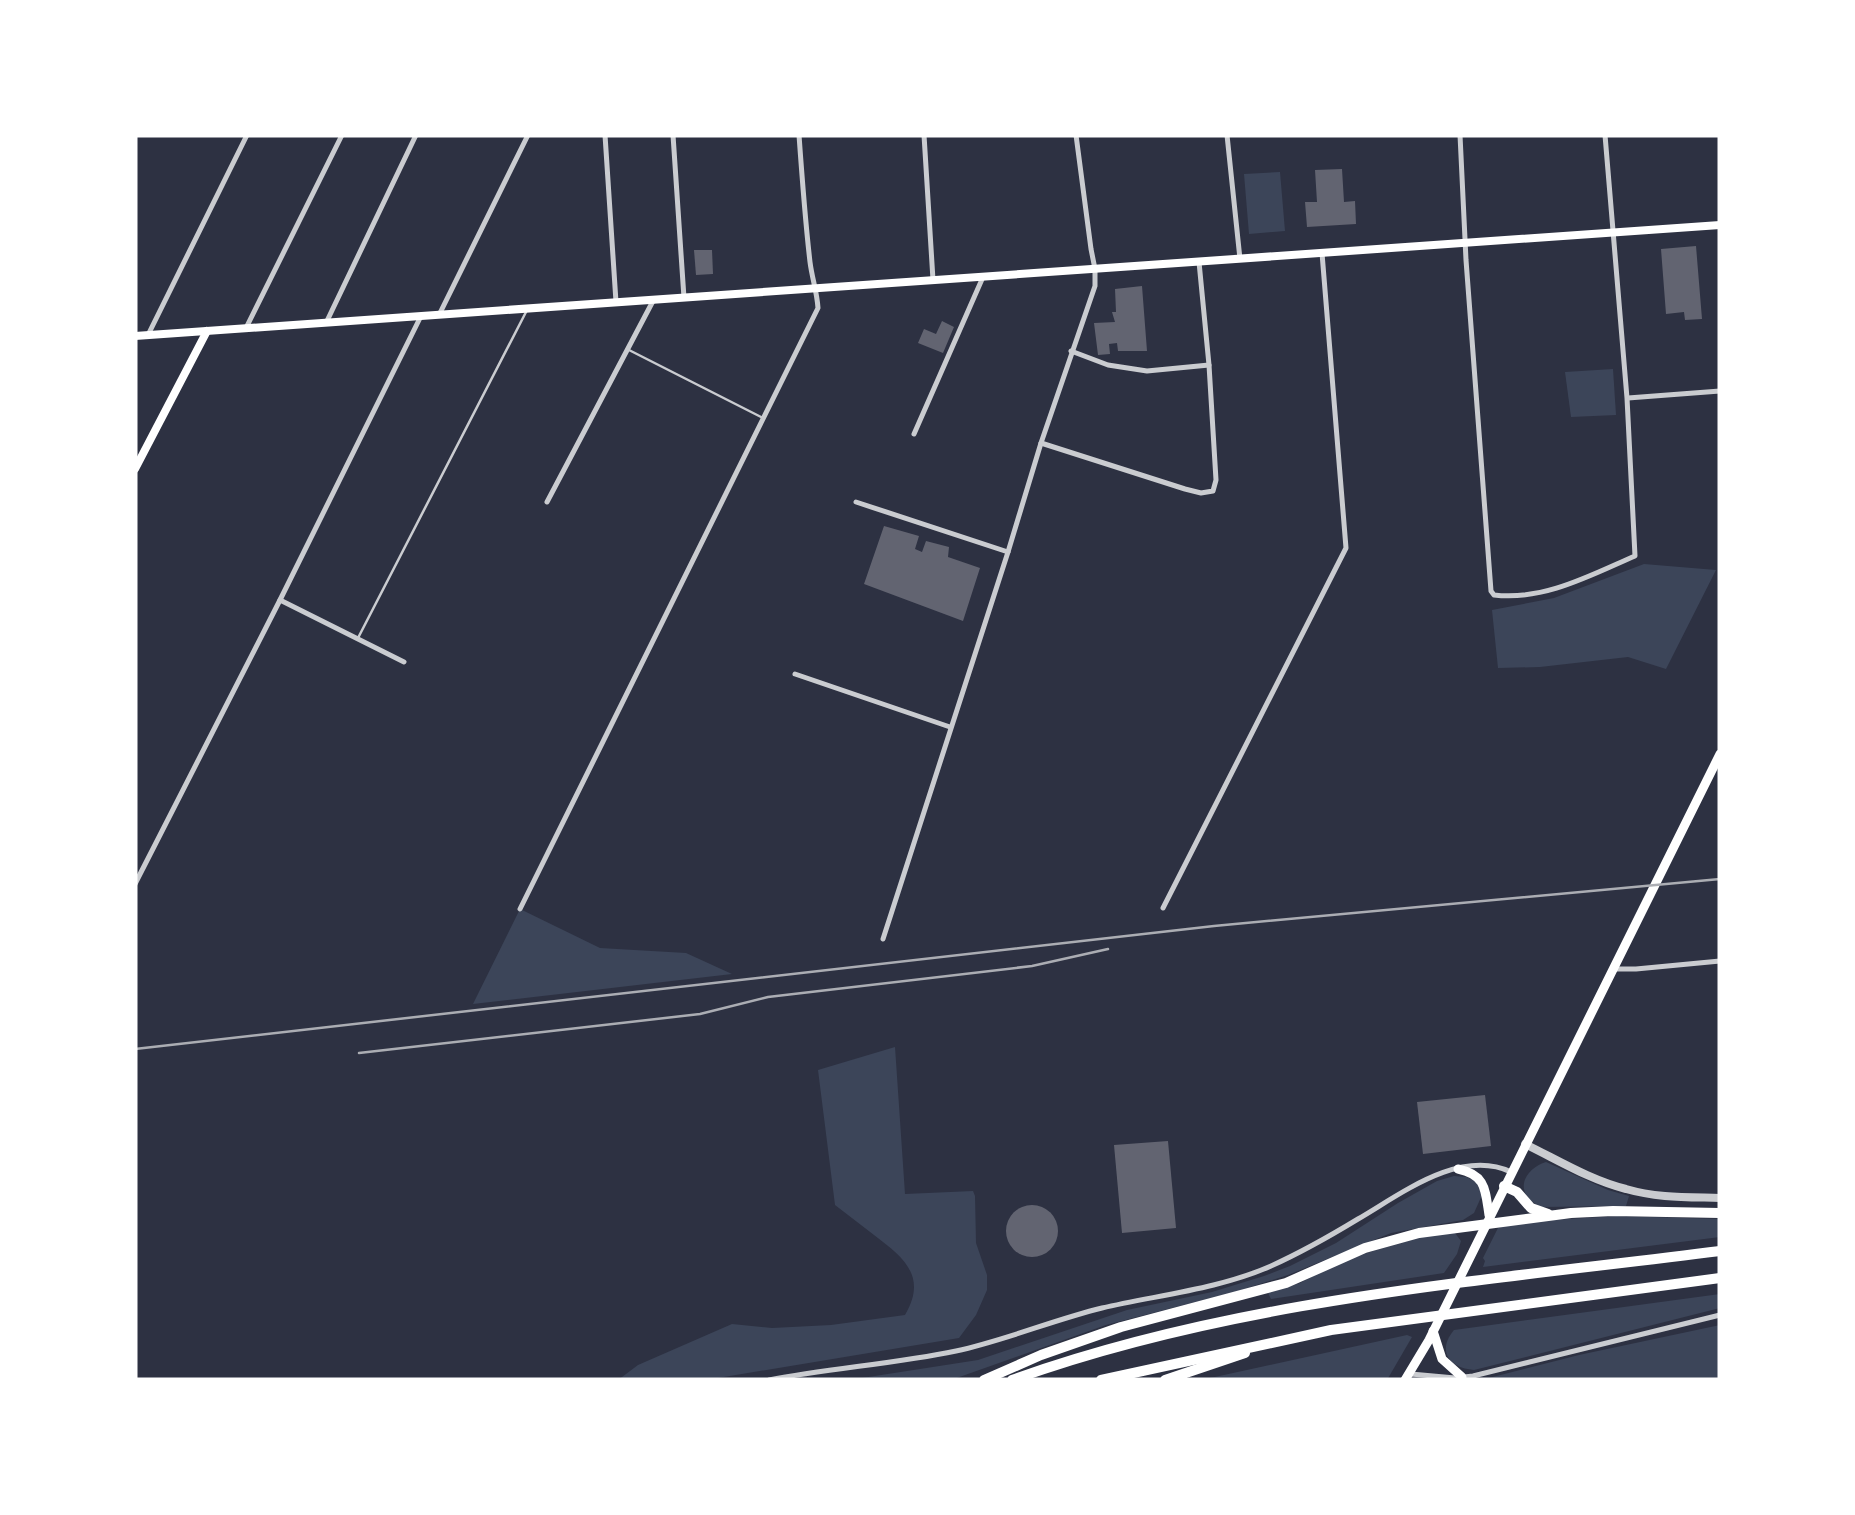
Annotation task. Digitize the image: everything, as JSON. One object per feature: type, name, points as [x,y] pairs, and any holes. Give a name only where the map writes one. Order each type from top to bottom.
[{"type":"highway","points":[[1504,1186],[1517,1192],[1531,1208],[1554,1214]]},
{"type":"highway","points":[[984,1380],[1121,1326],[1286,1282],[1365,1248],[1430,1230],[1554,1214],[1720,1213]]},
{"type":"highway","points":[[1012,1380],[1132,1342],[1233,1320],[1388,1294],[1720,1251]]},
{"type":"highway","points":[[1101,1380],[1331,1330],[1720,1278]]},
{"type":"highway","points":[[1165,1380],[1289,1339]]},
{"type":"main road","points":[[135,336],[1720,225]]},
{"type":"main road","points":[[135,470],[207,331]]},
{"type":"main road","points":[[1408,1377],[1720,754]]},
{"type":"main road","points":[[1458,1169],[1480,1179],[1485,1190],[1487,1220]]},
{"type":"main road","points":[[1431,1336],[1442,1360],[1462,1378]]},
{"type":"street","points":[[148,335],[247,135]]},
{"type":"street","points":[[246,328],[342,135]]},
{"type":"street","points":[[326,322],[416,135]]},
{"type":"street","points":[[438,315],[528,135]]},
{"type":"street","points":[[605,135],[616,302]]},
{"type":"street","points":[[673,135],[684,298]]},
{"type":"street","points":[[520,909],[818,308],[799,135]]},
{"type":"street","points":[[924,135],[933,280]]},
{"type":"street","points":[[884,938],[1041,443],[1095,286],[1076,135]]},
{"type":"street","points":[[1227,135],[1240,259]]},
{"type":"street","points":[[1460,135],[1491,591],[1502,596],[1548,591],[1635,556],[1627,398],[1605,135]]},
{"type":"street","points":[[1163,908],[1346,548],[1322,253]]},
{"type":"street","points":[[1041,443],[1201,493],[1213,491],[1216,480],[1209,365],[1199,262]]},
{"type":"street","points":[[914,434],[982,277]]},
{"type":"street","points":[[547,502],[654,300]]},
{"type":"street","points":[[135,884],[421,316]]},
{"type":"street","points":[[1071,351],[1108,365],[1148,371],[1209,365]]},
{"type":"street","points":[[1627,398],[1720,392]]},
{"type":"street","points":[[856,502],[1008,552]]},
{"type":"street","points":[[280,600],[404,662]]},
{"type":"street","points":[[795,674],[950,727]]},
{"type":"street","points":[[1612,968],[1636,970],[1720,961]]},
{"type":"street","points":[[1525,1144],[1623,1188],[1666,1196],[1720,1198]]},
{"type":"street","points":[[769,1380],[960,1350],[1098,1309],[1213,1284],[1266,1268],[1310,1247],[1423,1180],[1458,1169],[1495,1164],[1511,1172]]},
{"type":"street","points":[[1408,1377],[1462,1378],[1720,1315]]},
{"type":"lane","points":[[357,640],[528,308]]},
{"type":"lane","points":[[626,348],[764,419]]},
{"type":"shaded area","points":[[1280,172],[1285,231],[1249,234],[1244,174]]},
{"type":"shaded area","points":[[1613,369],[1616,415],[1571,417],[1565,372]]},
{"type":"shaded area","points":[[1644,564],[1716,570],[1666,669],[1628,657],[1498,668],[1492,610],[1554,598]]},
{"type":"shaded area","points":[[520,909],[600,948],[686,953],[732,974],[473,1004]]},
{"type":"shaded area","points":[[895,1047],[905,1194],[973,1191],[975,1196],[976,1243],[987,1275],[987,1290],[976,1315],[959,1338],[706,1380],[618,1380],[638,1365],[732,1324],[772,1328],[831,1325],[905,1315],[914,1289],[909,1269],[894,1251],[835,1205],[818,1070]]},
{"type":"shaded area","points":[[1546,1162],[1629,1196],[1626,1206],[1539,1207],[1526,1195],[1524,1184],[1532,1170]]},
{"type":"shaded area","points":[[1454,1176],[1476,1181],[1482,1195],[1474,1213],[1463,1220],[1391,1233],[1288,1275],[1106,1325],[951,1380],[849,1380],[978,1360],[1127,1310],[1212,1292],[1264,1276],[1336,1243],[1398,1203]]},
{"type":"shaded area","points":[[1616,1216],[1720,1219],[1720,1237],[1483,1267],[1483,1258],[1498,1228],[1519,1222]]},
{"type":"shaded area","points":[[1455,1233],[1461,1241],[1444,1273],[1271,1299],[1268,1293],[1373,1251],[1426,1236]]},
{"type":"shaded area","points":[[1720,1294],[1720,1308],[1474,1370],[1452,1362],[1446,1351],[1454,1330]]},
{"type":"shaded area","points":[[1720,1325],[1720,1380],[1481,1380],[1579,1355]]},
{"type":"shaded area","points":[[1412,1337],[1387,1380],[1201,1380]]},
{"type":"building","points":[[1342,169],[1344,202],[1355,201],[1356,224],[1307,227],[1305,202],[1317,202],[1315,170]]},
{"type":"building","points":[[1696,246],[1702,319],[1685,320],[1684,312],[1666,314],[1661,249]]},
{"type":"building","points":[[694,250],[712,250],[713,274],[696,275]]},
{"type":"building","points":[[1142,286],[1147,351],[1118,351],[1117,343],[1109,344],[1110,354],[1098,355],[1094,323],[1115,322],[1115,289]]},
{"type":"building","points":[[942,321],[954,327],[943,353],[918,343],[924,329],[936,334]]},
{"type":"building","points":[[884,526],[919,536],[915,549],[922,552],[926,541],[949,547],[948,557],[980,568],[963,621],[864,584]]},
{"type":"building","points":[[1485,1095],[1491,1146],[1423,1154],[1417,1102]]},
{"type":"building","points":[[1168,1141],[1176,1228],[1122,1233],[1114,1145]]},
{"type":"building","points":[[1032,1205],[1050,1213],[1058,1231],[1050,1249],[1032,1257],[1014,1249],[1006,1231],[1014,1213]]},
{"type":"railway","points":[[135,1049],[1214,926],[1720,879]]},
{"type":"railway","points":[[359,1053],[700,1014],[768,997],[1032,966],[1108,949]]}]
